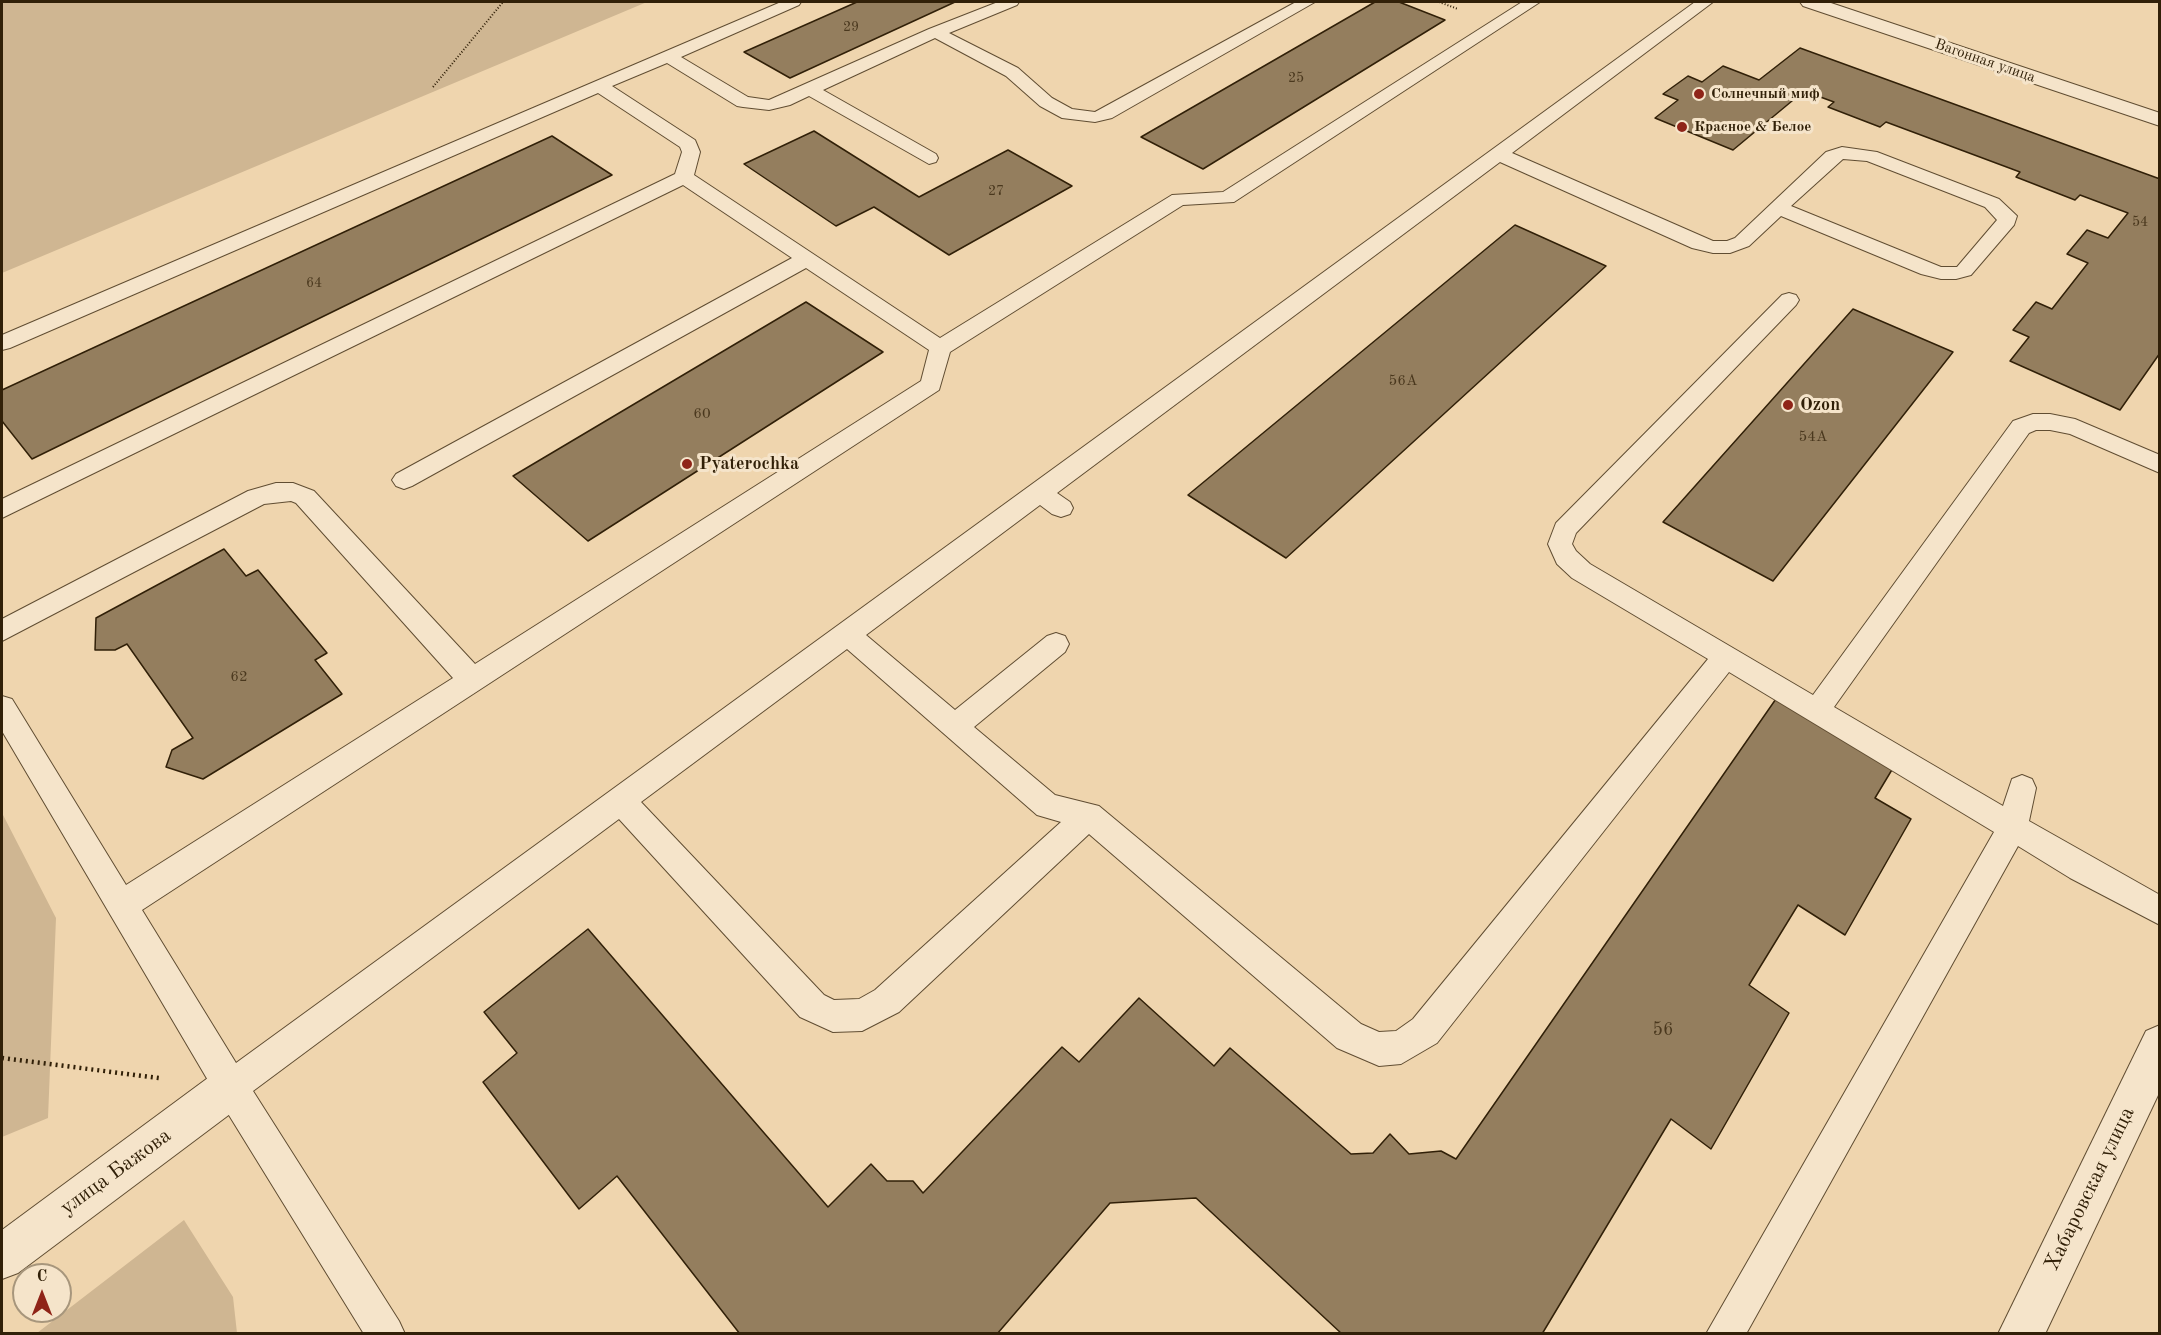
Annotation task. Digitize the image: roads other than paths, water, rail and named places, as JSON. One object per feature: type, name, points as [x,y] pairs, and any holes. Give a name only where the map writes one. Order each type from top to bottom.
[{"type":"street","name":"Вагонная улица","points":[[1810,2],[2160,120]]},
{"type":"street","name":"Хабаровская улица","points":[[2021,1334],[2159,1050]]},
{"type":"street","name":"улица Бажова","points":[[2,1257],[231,1087]]},
{"type":"lane","points":[[2,343],[793,2]]},
{"type":"lane","points":[[668,56],[743,102],[769,105],[784,101],[906,44],[1011,2]]},
{"type":"lane","points":[[935,32],[1012,72],[1053,106],[1068,114],[1095,117],[1106,114],[1307,2]]},
{"type":"lane","points":[[121,906],[931,385],[940,348],[1179,199],[1227,198],[1532,2]]},
{"type":"lane","points":[[231,1087],[1705,2]]},
{"type":"lane","points":[[2,508],[684,177],[691,152],[689,144],[598,85]]},
{"type":"lane","points":[[809,89],[929,158]]},
{"type":"lane","points":[[1498,154],[1699,244],[1713,247],[1730,247],[1742,242],[1833,156],[1842,153],[1854,152],[1870,156],[1992,203],[2007,216],[2007,221],[1964,270],[1956,273],[1941,273],[1928,270],[1778,208]]},
{"type":"lane","points":[[684,177],[940,348]]},
{"type":"lane","points":[[404,480],[806,259]]},
{"type":"lane","points":[[1789,300],[1565,529],[1560,544],[1566,557],[1581,571],[2013,826],[2080,868],[2160,911]]},
{"type":"lane","points":[[1817,710],[2021,427],[2033,422],[2050,422],[2075,427],[2160,465]]},
{"type":"lane","points":[[2,632],[256,497],[276,492],[293,492],[305,497],[472,680]]},
{"type":"lane","points":[[1039,492],[1061,508]]},
{"type":"lane","points":[[847,634],[1047,806],[1089,815],[1349,1036],[1379,1049],[1401,1047],[1425,1031],[1726,656]]},
{"type":"lane","points":[[954,727],[1056,644]]},
{"type":"lane","points":[[2,707],[231,1087],[386,1334]]},
{"type":"lane","points":[[1725,1334],[2013,826],[2022,788]]},
{"type":"lane","points":[[621,801],[812,1006],[833,1016],[862,1015],[887,1001],[1089,815]]},
{"type":"place","name":"Солнечный миф","points":[[1699,94]]},
{"type":"place","name":"Красное & Белое","points":[[1682,127]]},
{"type":"place","name":"Ozon","points":[[1788,405]]},
{"type":"place","name":"Pyaterochka","points":[[687,464]]}]
